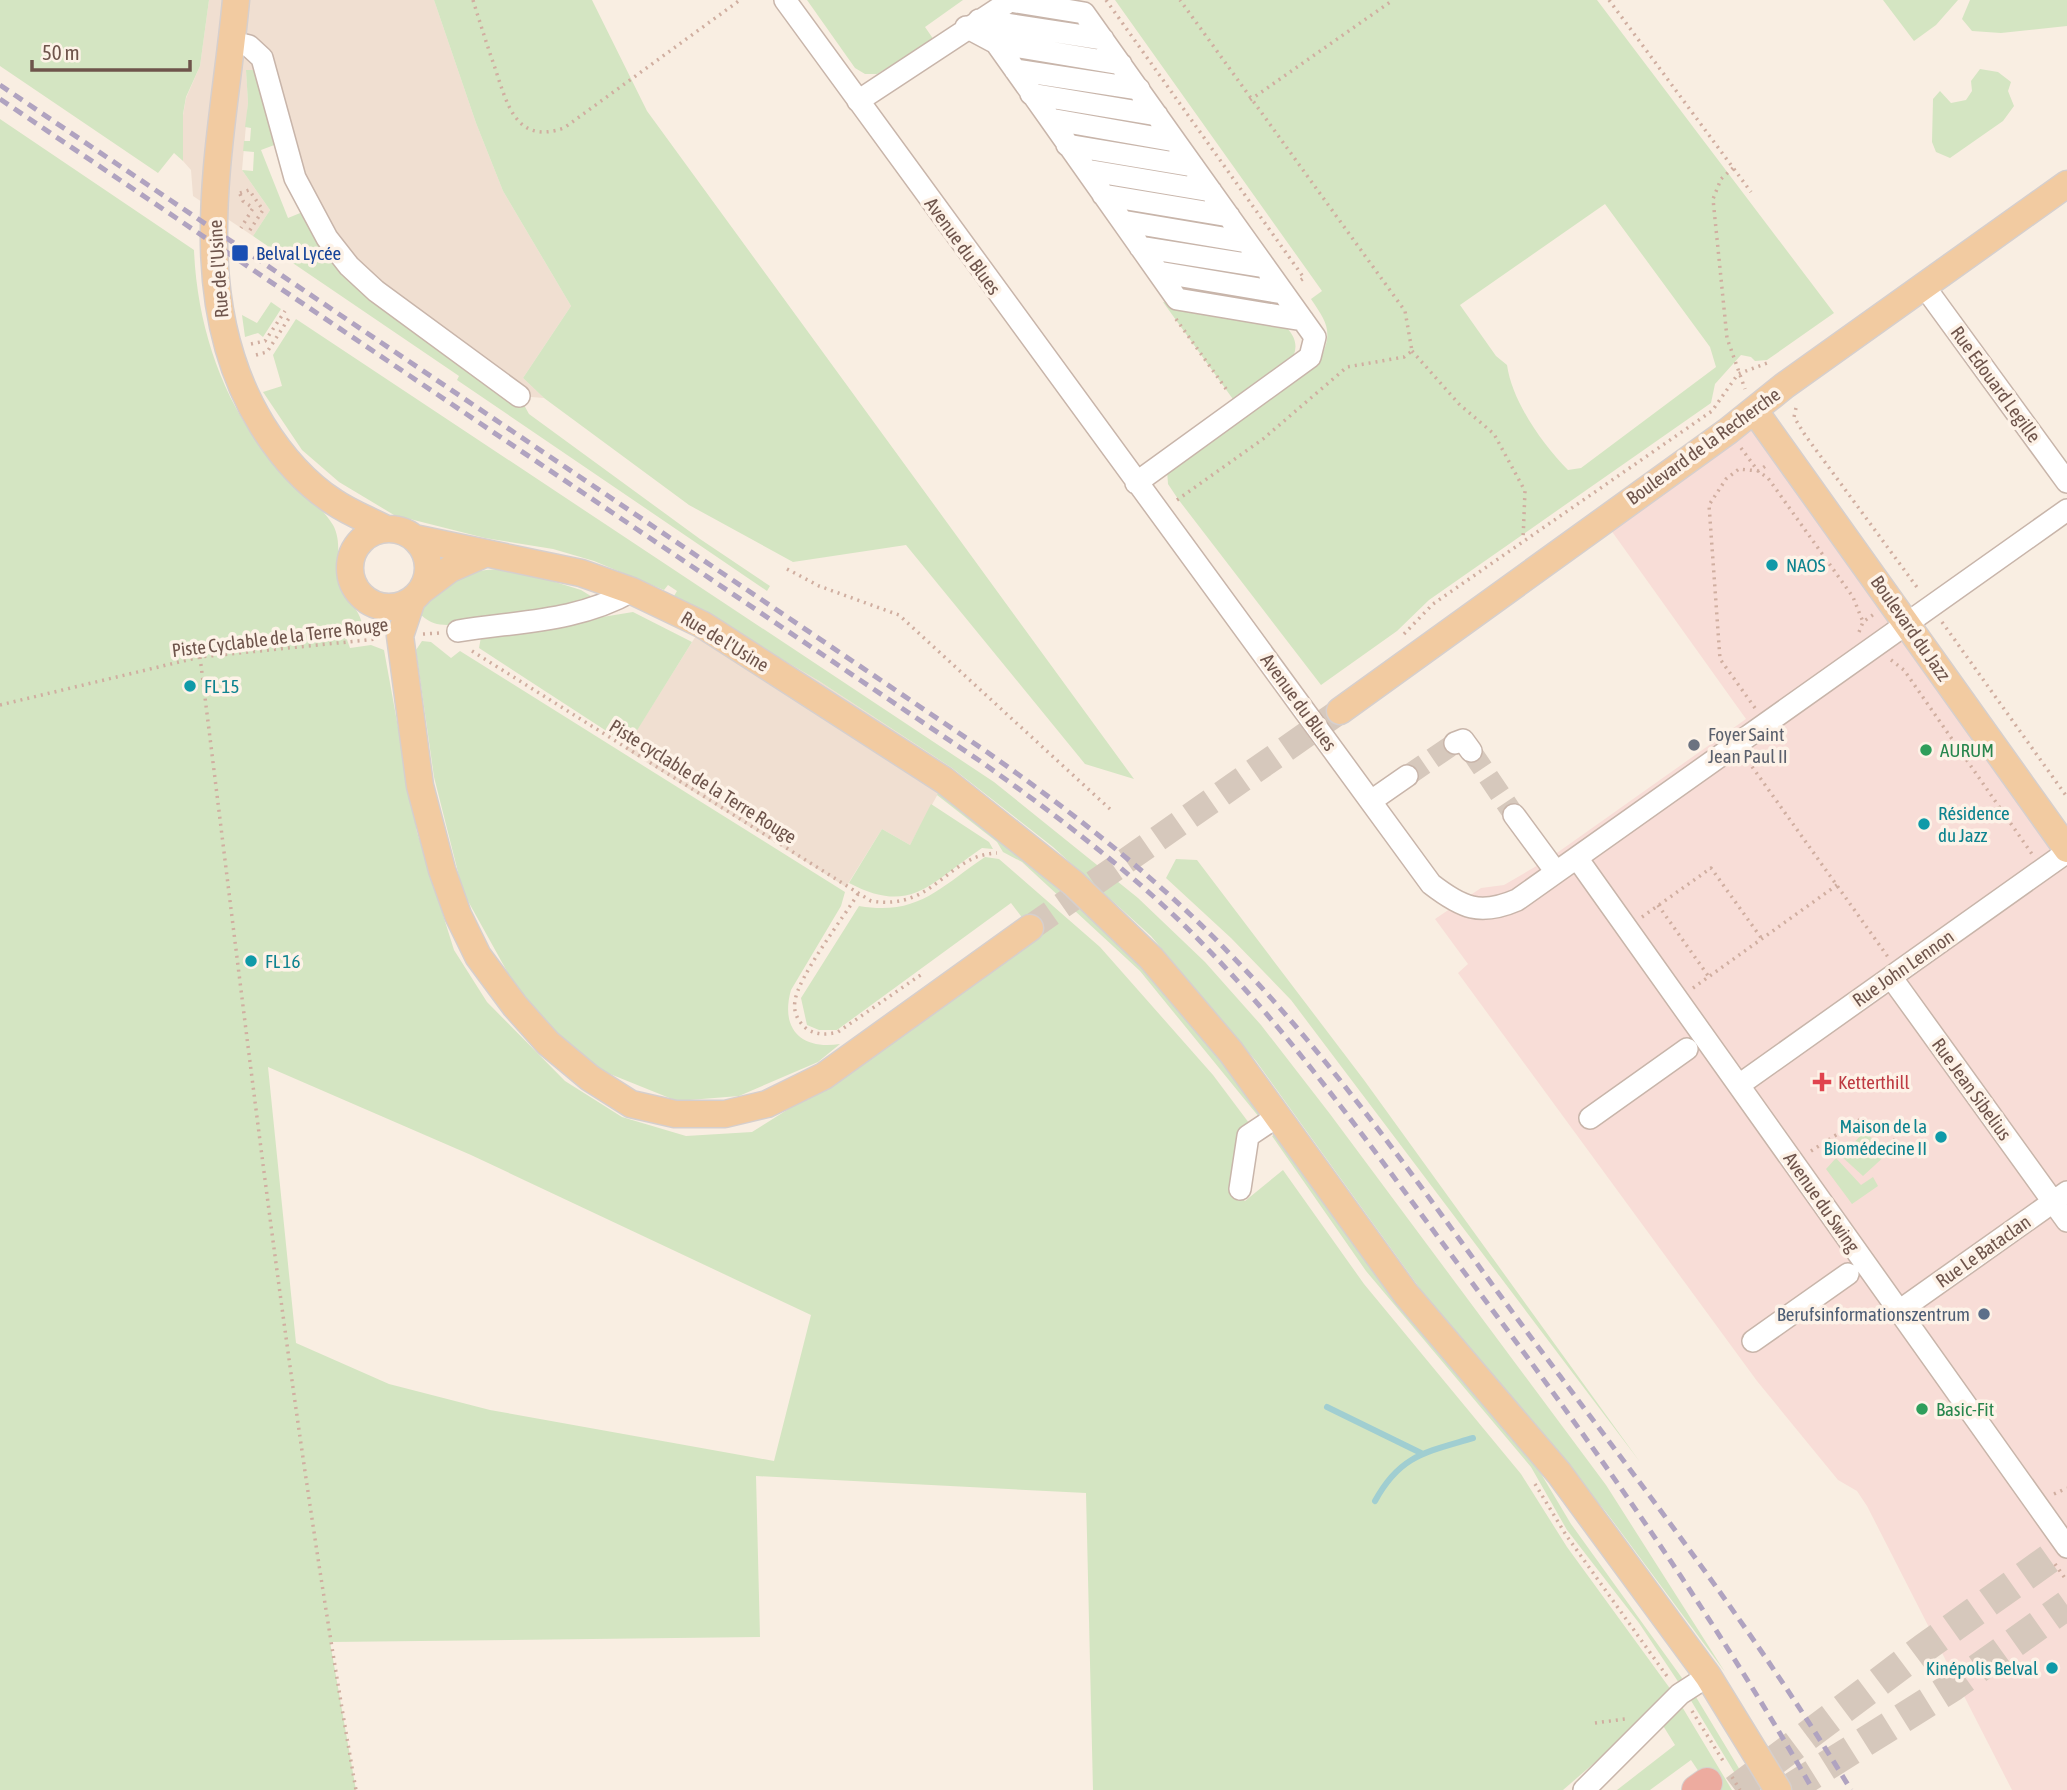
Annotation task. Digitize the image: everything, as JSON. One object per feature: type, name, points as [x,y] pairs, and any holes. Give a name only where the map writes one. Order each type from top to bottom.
[{"type":"main road","name":"Rue de l'Usine","points":[[236,0],[214,184],[214,264],[223,332],[245,397],[275,446],[334,502],[386,529]]},
{"type":"main road","name":"Boulevard de la Recherche","points":[[1340,711],[2067,184]]},
{"type":"main road","name":"Boulevard du Jazz","points":[[1754,410],[2067,850]]},
{"type":"main road","name":"Rue de l'Usine","points":[[334,502],[356,546]]},
{"type":"main road","points":[[400,636],[427,577],[428,563],[423,549],[414,538],[401,531],[386,529],[364,537],[356,546],[350,561],[355,588],[365,600],[378,607],[400,636],[420,786],[442,870],[473,946],[515,1006],[548,1043],[590,1078],[631,1104],[675,1114],[725,1114],[767,1104],[824,1076],[1030,929]]},
{"type":"main road","name":"Rue de l'Usine","points":[[414,538],[482,555],[530,561],[632,591],[703,625],[945,781],[1073,883],[1151,958],[1231,1052],[1382,1263],[1559,1473],[1708,1675],[1778,1790]]},
{"type":"main road","points":[[378,607],[396,607],[417,595],[450,569],[482,555]]},
{"type":"street","name":"Avenue du Blues","points":[[785,0],[1431,884],[1452,900],[1473,908],[1496,909],[1517,900],[2067,510]]},
{"type":"street","points":[[858,101],[1010,1],[1084,13],[1315,337],[1310,357],[1136,483]]},
{"type":"street","points":[[972,24],[996,43],[1177,299],[1303,320]]},
{"type":"street","points":[[232,42],[249,46],[262,58],[295,178],[327,238],[349,266],[376,291],[519,396]]},
{"type":"street","points":[[996,43],[1121,64]]},
{"type":"street","points":[[1014,70],[1139,89]]},
{"type":"street","points":[[1031,94],[1157,115]]},
{"type":"street","points":[[1050,119],[1175,141]]},
{"type":"street","points":[[1067,145],[1193,166]]},
{"type":"street","points":[[1086,170],[1211,191]]},
{"type":"street","points":[[1104,195],[1229,216]]},
{"type":"street","points":[[1122,221],[1247,242]]},
{"type":"street","points":[[1140,247],[1265,267]]},
{"type":"street","points":[[1158,272],[1283,293]]},
{"type":"street","name":"Rue Edouard Legille","points":[[1924,286],[2067,482]]},
{"type":"street","points":[[458,631],[577,615],[606,605],[632,591]]},
{"type":"street","points":[[1371,801],[1407,776]]},
{"type":"street","points":[[1514,815],[1556,872]]},
{"type":"street","name":"Rue John Lennon","points":[[1739,1085],[1889,968],[2067,850]]},
{"type":"street","name":"Avenue du Swing","points":[[1577,858],[1899,1311],[2064,1536]]},
{"type":"street","name":"Rue Jean Sibelius","points":[[1889,968],[2060,1197],[2067,1221]]},
{"type":"street","points":[[1590,1118],[1687,1049]]},
{"type":"street","points":[[1240,1189],[1248,1136],[1278,1116]]},
{"type":"street","name":"Rue Le Bataclan","points":[[1899,1311],[2060,1197]]},
{"type":"street","name":"Avenue du Swing","points":[[1753,1341],[1848,1274]]},
{"type":"street","points":[[1584,1790],[1680,1694],[1708,1675]]},
{"type":"path","points":[[473,0],[509,110],[519,122],[533,131],[547,134],[564,128],[740,0]]},
{"type":"path","points":[[1105,0],[1304,278]]},
{"type":"path","points":[[1250,100],[1393,0]]},
{"type":"path","points":[[1609,0],[1751,192]]},
{"type":"path","points":[[1734,168],[1721,179],[1713,199],[1727,338],[1738,374]]},
{"type":"path","points":[[240,193],[249,190],[263,210],[248,233]]},
{"type":"path","points":[[285,311],[265,341],[249,344],[254,355],[267,352],[291,315]]},
{"type":"path","points":[[1412,351],[1460,404],[1493,435],[1525,491],[1523,540]]},
{"type":"path","points":[[1401,636],[1433,604],[1712,411],[1738,374],[1768,363]]},
{"type":"path","points":[[1797,404],[1794,417],[1805,435],[1916,586]]},
{"type":"path","points":[[1766,724],[1720,659],[1709,505],[1726,479],[1739,469],[1758,471],[1768,478],[1853,597],[1863,622]]},
{"type":"path","points":[[787,569],[819,586],[899,615],[1111,810]]},
{"type":"path","name":"Piste cyclable de la Terre Rouge","points":[[400,636],[458,631],[469,649],[871,901],[908,901],[924,894],[969,861],[985,853],[999,853]]},
{"type":"path","name":"Piste Cyclable de la Terre Rouge","points":[[0,705],[200,657],[400,636]]},
{"type":"path","points":[[1953,636],[2067,797]]},
{"type":"path","points":[[200,657],[290,1357],[330,1642],[356,1790]]},
{"type":"path","points":[[1889,659],[1904,670],[2034,857],[2022,862]]},
{"type":"path","points":[[1737,745],[1837,886],[1889,968],[1899,950]]},
{"type":"path","points":[[1638,920],[1711,868],[1762,939]]},
{"type":"path","points":[[1689,991],[1837,886]]},
{"type":"path","points":[[858,894],[798,989],[795,1014],[802,1025],[813,1032],[838,1032],[927,971]]},
{"type":"path","points":[[1658,905],[1709,977]]},
{"type":"path","points":[[1811,1161],[1806,1154],[1861,1119],[1876,1123],[1899,1145]]},
{"type":"path","points":[[2047,1490],[2057,1495],[2067,1488]]},
{"type":"shaded area","points":[[209,0],[434,0],[476,123],[503,191],[571,306],[523,378],[544,398],[519,396],[349,266],[246,70],[248,103],[242,170],[270,210],[253,236],[193,196],[191,170],[183,161],[183,115],[186,98],[200,66]]},
{"type":"shaded area","points":[[1754,410],[2067,849],[2067,1528],[2058,1534],[2067,1547],[2067,1790],[2012,1790],[1867,1506],[1857,1491],[1838,1480],[1757,1381],[1458,973],[1468,964],[1435,919],[1481,888],[1504,885],[1547,860],[1746,719],[1603,519]]},
{"type":"shaded area","points":[[709,615],[819,681],[952,768],[910,845],[882,829],[846,887],[625,749]]},
{"type":"green space","points":[[0,0],[209,0],[200,66],[186,97],[183,114],[183,161],[174,153],[158,173],[0,66]]},
{"type":"green space","points":[[434,0],[592,0],[647,111],[1134,779],[1085,764],[906,545],[793,562],[689,505],[544,398],[523,378],[571,306],[503,191],[476,123]]},
{"type":"green space","points":[[807,0],[963,0],[925,27],[934,40],[877,74],[865,74],[855,68]]},
{"type":"green space","points":[[1115,0],[1597,0],[1834,313],[1767,360],[1755,361],[1751,357],[1741,355],[1715,384],[1711,403],[1429,600],[1397,631],[1321,685],[1178,499],[1168,484],[1167,470],[1320,360],[1327,328],[1311,299],[1322,291]],"holes":[[[1605,204],[1710,347],[1716,367],[1581,468],[1568,470],[1548,448],[1530,421],[1515,393],[1507,365],[1496,356],[1460,305]]]},
{"type":"green space","points":[[1883,0],[1958,0],[1936,25],[1914,41]]},
{"type":"green space","points":[[1970,0],[2067,0],[2067,26],[2001,33],[1972,31],[1962,19]]},
{"type":"green space","points":[[1980,69],[1998,72],[2011,82],[2008,91],[2014,106],[2003,121],[1950,158],[1936,152],[1932,142],[1933,99],[1940,91],[1951,103],[1966,100],[1972,91],[1971,81]]},
{"type":"green space","points":[[246,70],[256,70],[277,144],[261,150],[288,218],[310,209],[327,238],[519,396],[529,414],[700,539],[770,586],[767,591],[457,380],[459,376],[253,236],[270,210],[242,170],[253,171],[254,152],[243,151],[244,141],[250,141],[251,128],[245,127],[248,103]]},
{"type":"green space","points":[[0,119],[194,250],[200,306],[215,361],[226,387],[238,412],[270,458],[319,507],[333,525],[338,541],[339,581],[362,625],[345,634],[350,648],[371,645],[384,650],[417,832],[454,950],[487,1002],[565,1081],[622,1117],[686,1136],[752,1132],[855,1067],[1036,936],[1011,903],[837,1030],[819,1030],[807,1025],[801,998],[859,906],[897,907],[913,903],[940,889],[985,857],[999,859],[1100,947],[1213,1075],[1249,1123],[1238,1131],[1233,1192],[1245,1201],[1283,1170],[1364,1284],[1521,1474],[1567,1547],[1674,1694],[1563,1790],[1093,1790],[1086,1493],[756,1476],[760,1637],[330,1642],[356,1790],[0,1790]],"holes":[[[268,1067],[471,1155],[811,1315],[774,1461],[490,1410],[389,1384],[296,1343]]]},
{"type":"green space","points":[[271,302],[281,309],[263,337],[258,333],[245,337],[242,315],[257,323]]},
{"type":"green space","points":[[1163,302],[1282,323],[1293,336],[1295,347],[1292,358],[1273,378],[1235,402]]},
{"type":"green space","points":[[296,319],[994,782],[1138,898],[1205,962],[1261,1025],[1330,1114],[1606,1485],[1725,1672],[1606,1512],[1426,1297],[1256,1061],[1151,936],[1053,847],[952,768],[819,681],[674,596],[677,591],[668,585],[664,590],[594,561],[553,549],[485,538],[394,515],[339,482],[302,450],[263,392],[282,386],[273,355]]},
{"type":"green space","points":[[510,568],[581,590],[594,598],[541,614],[471,624],[437,624],[427,620],[419,612],[440,589],[458,576]]},
{"type":"green space","points":[[633,612],[692,642],[628,745],[479,648],[481,637]]},
{"type":"green space","points":[[422,641],[431,642],[451,658],[460,651],[845,892],[841,906],[791,990],[788,1004],[791,1026],[804,1040],[814,1044],[840,1044],[818,1062],[739,1096],[677,1101],[605,1072],[562,1040],[514,984],[463,892],[434,777],[416,650]]},
{"type":"green space","points":[[939,789],[1044,873],[1159,981],[1221,1056],[1264,1114],[1259,1117],[1140,971],[1022,862],[1003,852],[997,842],[937,795]]},
{"type":"green space","points":[[931,804],[989,842],[993,849],[982,848],[934,883],[905,896],[871,892],[849,883],[882,829],[910,845]]},
{"type":"green space","points":[[1176,859],[1197,860],[1364,1080],[1640,1462],[1291,1000],[1231,938],[1166,878]]},
{"type":"green space","points":[[1865,1131],[1887,1154],[1863,1176],[1841,1156]]},
{"type":"green space","points":[[1277,1133],[1528,1452],[1571,1524],[1682,1678],[1679,1683],[1639,1623],[1567,1530],[1531,1467],[1366,1271],[1272,1136]]},
{"type":"green space","points":[[1836,1158],[1861,1185],[1873,1177],[1878,1186],[1852,1204],[1826,1169]]},
{"type":"green space","points":[[1696,1697],[1752,1790],[1745,1790],[1690,1699]]},
{"type":"green space","points":[[1681,1705],[1732,1790],[1711,1790],[1691,1760],[1650,1790],[1617,1790],[1675,1745],[1662,1724]]},
{"type":"waterway","points":[[1327,1407],[1421,1453]]},
{"type":"waterway","points":[[1375,1501],[1394,1474],[1416,1457],[1473,1438]]},
{"type":"tunnel","points":[[1030,928],[1340,711]]},
{"type":"tunnel","points":[[1407,776],[1455,743]]},
{"type":"tunnel","points":[[1471,751],[1514,815]]},
{"type":"tunnel","points":[[1735,1790],[1924,1648],[2067,1546]]},
{"type":"tunnel","points":[[1788,1790],[1952,1687],[2067,1605]]},
{"type":"railway","points":[[0,85],[987,752],[1082,822],[1172,897],[1270,997],[1350,1092],[1699,1563],[1777,1675],[1851,1790]]},
{"type":"railway","points":[[0,99],[980,761],[1087,841],[1164,906],[1228,970],[1302,1056],[1518,1345],[1608,1469],[1693,1595],[1813,1790]]},
{"type":"place","name":"Belval Lycée","points":[[240,253]]},
{"type":"place","name":"NAOS","points":[[1772,565]]},
{"type":"place","name":"FL 15","points":[[190,686]]},
{"type":"place","name":"Foyer Saint Jean Paul II","points":[[1694,745]]},
{"type":"place","name":"AURUM","points":[[1926,750]]},
{"type":"place","name":"Résidence du Jazz","points":[[1924,824]]},
{"type":"place","name":"FL 16","points":[[251,961]]},
{"type":"place","name":"Ketterthill","points":[[1822,1082]]},
{"type":"place","name":"Maison de la Biomédecine II","points":[[1941,1137]]},
{"type":"place","name":"Berufsinformationszentrum","points":[[1984,1314]]},
{"type":"place","name":"Basic-Fit","points":[[1922,1409]]},
{"type":"place","name":"Kinépolis Belval","points":[[2052,1668]]}]
